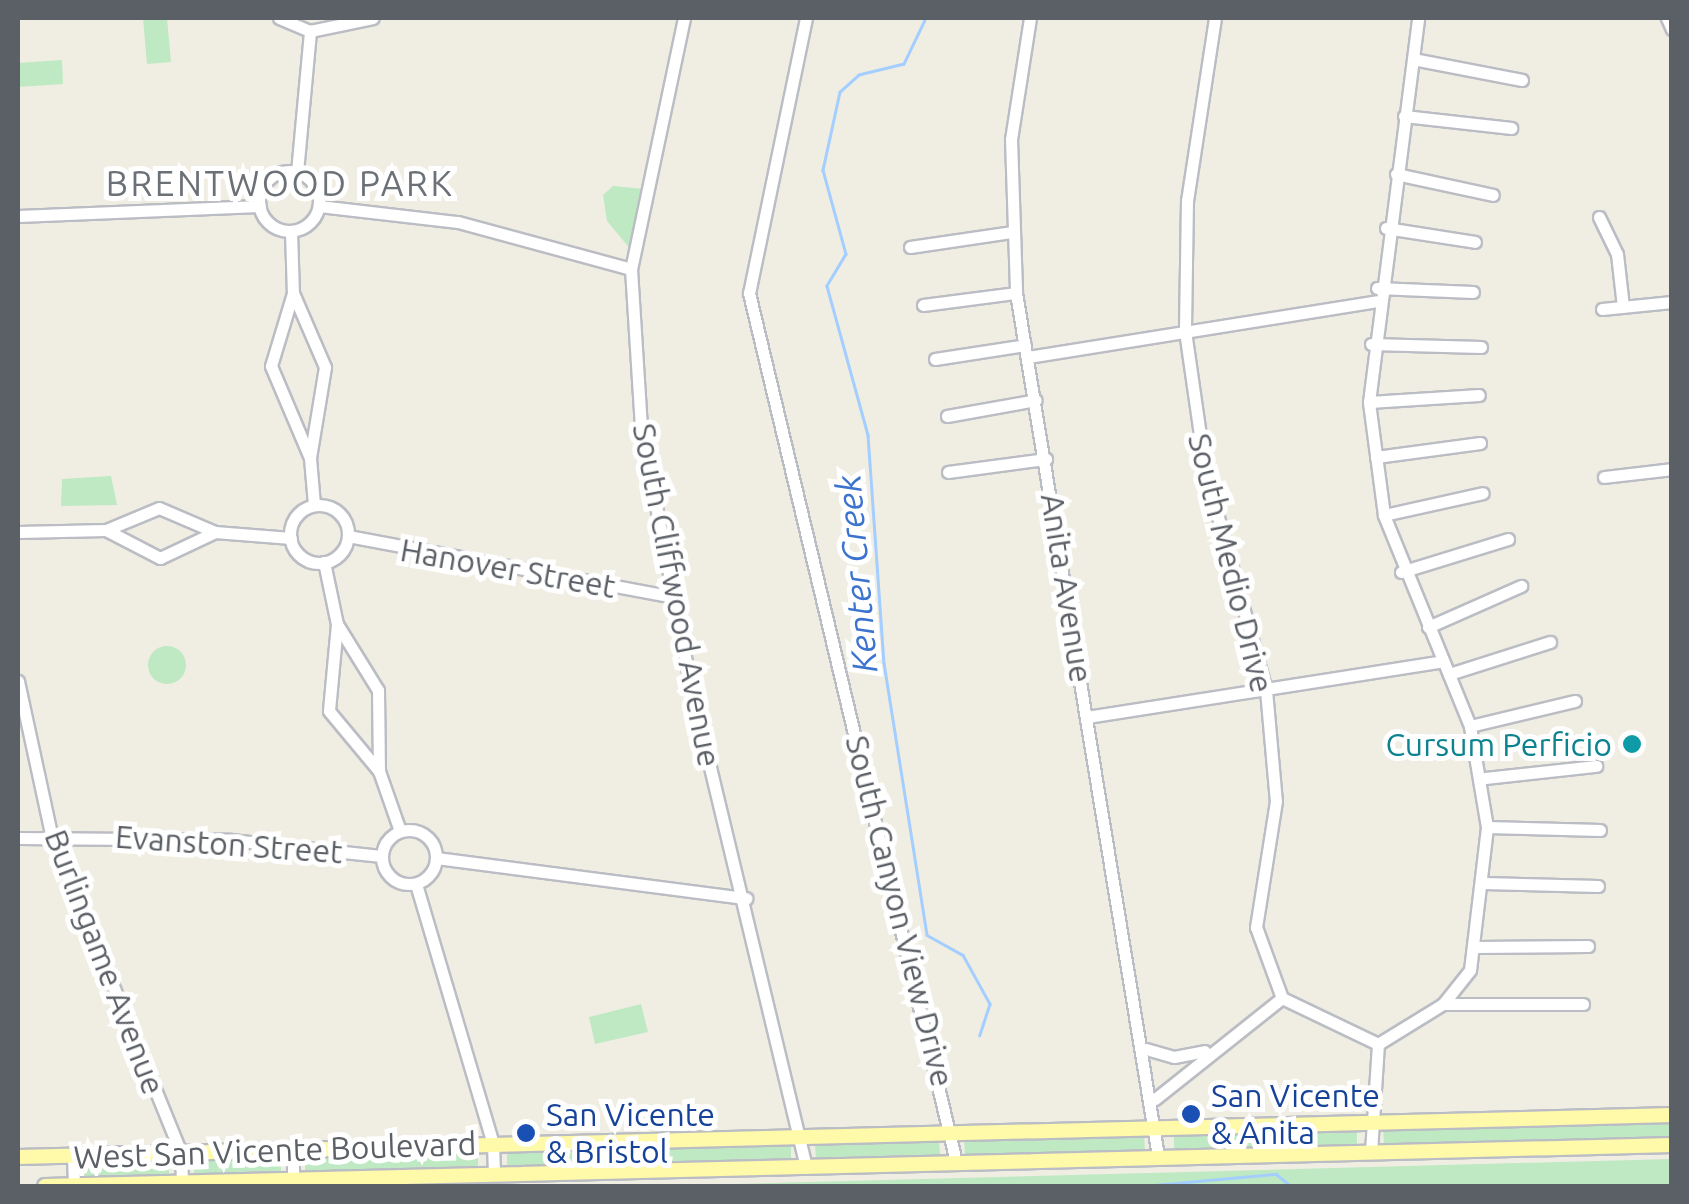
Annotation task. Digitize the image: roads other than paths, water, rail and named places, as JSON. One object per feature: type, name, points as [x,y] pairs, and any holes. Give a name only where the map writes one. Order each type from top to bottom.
[{"type":"main road","name":"West San Vicente Boulevard","points":[[18,1158],[1672,1115]]},
{"type":"main road","name":"West San Vicente Boulevard","points":[[45,1186],[293,1184],[1158,1156],[1672,1145]]},
{"type":"street","points":[[279,18],[310,30],[373,18]]},
{"type":"street","name":"South Cliffwood Avenue","points":[[684,18],[632,269],[641,428],[670,596],[805,1140],[806,1167]]},
{"type":"street","name":"South Canyon View Drive","points":[[806,18],[749,293],[954,1136],[956,1162]]},
{"type":"street","name":"Anita Avenue","points":[[1030,18],[1011,139],[1016,293],[1156,1099],[1158,1156]]},
{"type":"street","name":"South Medio Drive","points":[[1215,18],[1187,200],[1185,331],[1204,470],[1266,690],[1276,802],[1256,927],[1282,998]]},
{"type":"street","points":[[1378,1044],[1443,1004],[1477,947],[1487,828],[1485,778],[1470,726],[1401,572],[1384,514],[1369,402],[1377,295],[1418,18]]},
{"type":"street","points":[[1667,18],[1672,29]]},
{"type":"street","points":[[296,172],[310,30]]},
{"type":"street","points":[[1413,59],[1522,80]]},
{"type":"street","points":[[1404,116],[1510,128]]},
{"type":"street","points":[[291,231],[274,227],[260,206],[266,182],[296,172]]},
{"type":"street","points":[[296,172],[316,189],[319,206]]},
{"type":"street","points":[[1396,174],[1493,195]]},
{"type":"street","points":[[18,216],[260,206]]},
{"type":"street","points":[[291,231],[319,206],[458,222],[632,269]]},
{"type":"street","points":[[1599,217],[1617,254],[1623,307]]},
{"type":"street","points":[[1386,228],[1475,242]]},
{"type":"street","points":[[291,231],[293,293],[271,366],[310,458]]},
{"type":"street","points":[[910,247],[1012,232]]},
{"type":"street","points":[[935,359],[1185,331],[1377,295],[1473,292]]},
{"type":"street","points":[[293,293],[324,368],[310,458],[314,505]]},
{"type":"street","points":[[923,306],[1016,293]]},
{"type":"street","points":[[1602,308],[1672,302]]},
{"type":"street","points":[[1371,344],[1481,347]]},
{"type":"street","points":[[1369,402],[1479,395]]},
{"type":"street","points":[[947,416],[1036,400]]},
{"type":"street","points":[[1376,456],[1480,443]]},
{"type":"street","points":[[948,472],[1046,458]]},
{"type":"street","points":[[1604,477],[1672,469]]},
{"type":"street","points":[[1384,514],[1483,493]]},
{"type":"street","points":[[314,505],[342,515],[348,536],[324,562]]},
{"type":"street","points":[[314,505],[296,516],[291,538],[299,554],[324,562]]},
{"type":"street","points":[[18,532],[106,530],[159,508],[215,532],[291,538]]},
{"type":"street","points":[[106,530],[160,558],[215,532]]},
{"type":"street","name":"Hanover Street","points":[[348,536],[670,596]]},
{"type":"street","points":[[1401,572],[1508,539]]},
{"type":"street","points":[[324,562],[337,624],[329,711],[379,771]]},
{"type":"street","points":[[1428,627],[1522,586]]},
{"type":"street","points":[[337,624],[378,690],[379,771],[400,831]]},
{"type":"street","points":[[1449,674],[1550,642]]},
{"type":"street","points":[[1087,717],[1443,660]]},
{"type":"street","name":"Burlingame Avenue","points":[[18,681],[51,833],[180,1153],[182,1183]]},
{"type":"street","points":[[1470,726],[1575,700]]},
{"type":"street","points":[[1485,778],[1596,766]]},
{"type":"street","points":[[1487,828],[1600,830]]},
{"type":"street","points":[[400,831],[426,835],[436,858]]},
{"type":"street","points":[[400,831],[382,856],[392,878],[416,884]]},
{"type":"street","name":"Evanston Street","points":[[18,838],[51,833],[382,856]]},
{"type":"street","points":[[436,858],[746,898]]},
{"type":"street","points":[[416,884],[436,858]]},
{"type":"street","points":[[1484,883],[1598,886]]},
{"type":"street","points":[[416,884],[493,1144],[494,1175]]},
{"type":"street","points":[[1477,947],[1588,946]]},
{"type":"street","points":[[1156,1099],[1212,1047],[1282,998],[1378,1044]]},
{"type":"street","points":[[1443,1004],[1583,1004]]},
{"type":"street","points":[[1371,1152],[1378,1044]]},
{"type":"street","points":[[1146,1049],[1174,1057],[1212,1047]]},
{"type":"street","points":[[293,1150],[293,1184]]},
{"type":"street","points":[[73,1156],[74,1186]]},
{"type":"waterway","name":"Kenter Creek","points":[[926,18],[904,64],[859,75],[840,92],[823,170],[846,254],[827,286],[868,435],[884,663],[927,935],[963,955],[990,1004],[980,1035]]},
{"type":"waterway","name":"Kenter Creek","points":[[1143,1186],[1276,1174],[1291,1186]]},
{"type":"place","name":"Cursum Perficio","points":[[1632,744]]},
{"type":"place","name":"San Vicente & Anita","points":[[1191,1114]]},
{"type":"place","name":"San Vicente & Bristol","points":[[526,1133]]},
{"type":"district","name":"BRENTWOOD PARK","points":[[280,183]]}]
